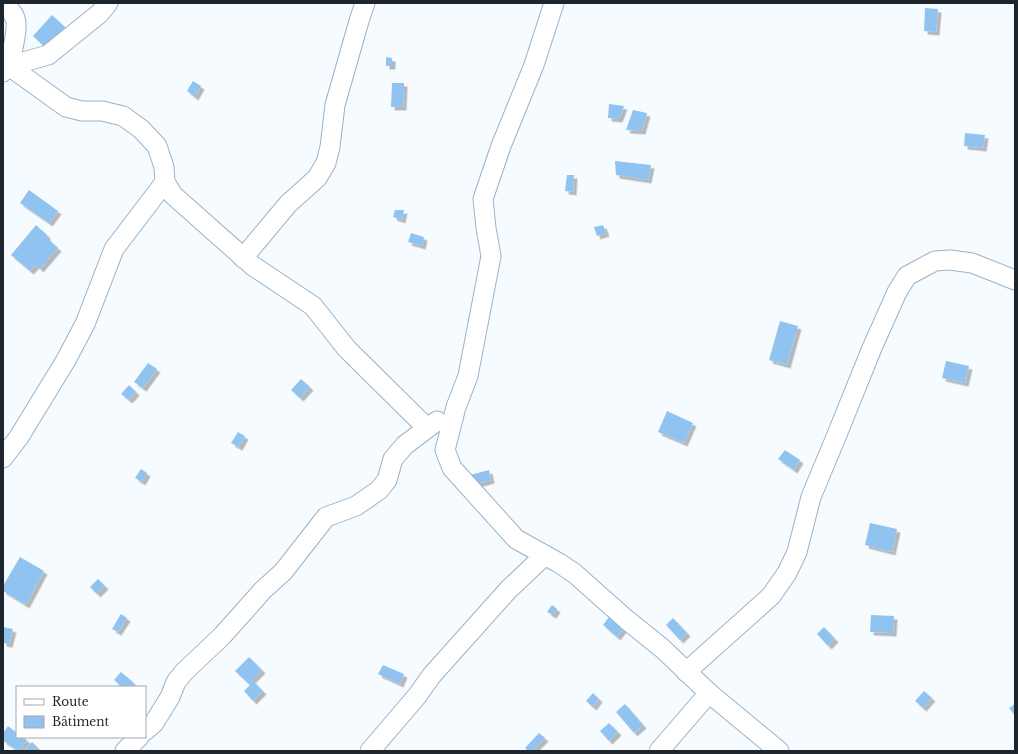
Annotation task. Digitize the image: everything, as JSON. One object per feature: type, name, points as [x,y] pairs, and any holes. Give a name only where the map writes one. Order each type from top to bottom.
[{"type":"street","points":[[6,69],[48,55],[100,14],[108,3]]},
{"type":"street","points":[[243,258],[288,204],[317,178],[326,163],[330,147],[335,105],[365,3]]},
{"type":"street","points":[[554,3],[534,65],[501,146],[483,198],[491,256],[468,376],[456,407],[445,450],[452,468],[516,539],[545,555],[574,574],[662,649],[708,693],[780,751]]},
{"type":"street","points":[[3,4],[10,10],[16,20],[15,36],[6,69]]},
{"type":"street","points":[[6,69],[66,107],[82,111],[102,111],[123,116],[141,128],[157,146],[164,167],[165,182],[173,195],[243,258],[313,306],[347,349],[427,428]]},
{"type":"street","points":[[3,458],[19,437],[62,367],[86,324],[114,249],[165,182]]},
{"type":"street","points":[[686,672],[771,596],[787,573],[797,552],[811,497],[872,348],[897,292],[907,276],[935,261],[950,260],[972,263],[1015,280]]},
{"type":"street","points":[[146,730],[154,723],[170,697],[176,682],[184,672],[222,636],[263,590],[283,572],[326,517],[356,506],[378,490],[387,480],[393,458],[405,445],[456,407]]},
{"type":"street","points":[[370,751],[417,696],[432,675],[509,589],[545,555]]},
{"type":"street","points":[[659,751],[708,693]]},
{"type":"street","points":[[125,751],[138,738]]},
{"type":"building","points":[[925,8],[938,9],[936,32],[924,31]]},
{"type":"building","points":[[52,15],[67,29],[48,50],[33,36]]},
{"type":"building","points":[[386,57],[392,58],[392,66],[386,66]]},
{"type":"building","points":[[193,81],[201,86],[195,97],[187,91]]},
{"type":"building","points":[[392,83],[404,83],[403,107],[391,107]]},
{"type":"building","points":[[609,104],[624,106],[619,119],[608,118]]},
{"type":"building","points":[[633,110],[647,113],[642,131],[626,130]]},
{"type":"building","points":[[965,133],[985,135],[983,148],[964,146]]},
{"type":"building","points":[[615,161],[651,165],[648,180],[616,175]]},
{"type":"building","points":[[567,175],[574,175],[573,192],[565,191]]},
{"type":"building","points":[[29,190],[58,211],[49,223],[20,203]]},
{"type":"building","points":[[395,210],[404,210],[402,220],[393,217]]},
{"type":"building","points":[[36,225],[58,248],[40,269],[36,265],[30,271],[11,255]]},
{"type":"building","points":[[603,225],[606,233],[597,236],[594,227]]},
{"type":"building","points":[[411,233],[424,237],[422,246],[408,242]]},
{"type":"building","points":[[780,321],[798,326],[787,365],[769,360]]},
{"type":"building","points":[[946,361],[969,366],[965,383],[942,378]]},
{"type":"building","points":[[148,363],[157,369],[143,388],[134,382]]},
{"type":"building","points":[[301,379],[310,387],[300,398],[291,390]]},
{"type":"building","points":[[129,385],[136,392],[129,400],[121,394]]},
{"type":"building","points":[[667,411],[693,423],[684,443],[658,432]]},
{"type":"building","points":[[238,432],[245,436],[239,447],[231,443]]},
{"type":"building","points":[[785,450],[800,460],[794,470],[778,459]]},
{"type":"building","points":[[141,469],[147,473],[142,482],[135,478]]},
{"type":"building","points":[[489,470],[491,480],[473,485],[470,475]]},
{"type":"building","points":[[870,523],[897,529],[892,552],[865,545]]},
{"type":"building","points":[[20,557],[44,571],[26,605],[3,591],[3,586]]},
{"type":"building","points":[[98,579],[105,586],[97,594],[90,587]]},
{"type":"building","points":[[552,605],[557,609],[553,615],[547,612]]},
{"type":"building","points":[[121,614],[127,618],[118,632],[112,629]]},
{"type":"building","points":[[871,615],[894,616],[893,633],[870,632]]},
{"type":"building","points":[[609,617],[623,629],[617,637],[603,625]]},
{"type":"building","points":[[673,618],[687,633],[680,640],[666,625]]},
{"type":"building","points":[[3,627],[13,629],[9,644],[3,643]]},
{"type":"building","points":[[824,627],[835,639],[828,646],[817,634]]},
{"type":"building","points":[[249,657],[262,670],[252,680],[263,691],[253,701],[244,691],[250,685],[235,671]]},
{"type":"building","points":[[383,665],[404,674],[400,684],[378,674]]},
{"type":"building","points":[[121,672],[134,683],[132,686],[121,686],[114,680]]},
{"type":"building","points":[[924,691],[932,698],[923,708],[915,701]]},
{"type":"building","points":[[593,693],[599,699],[593,707],[586,701]]},
{"type":"building","points":[[625,704],[643,725],[634,733],[616,712]]},
{"type":"building","points":[[1015,704],[1015,716],[1009,708]]},
{"type":"building","points":[[609,723],[618,732],[609,741],[600,731]]},
{"type":"building","points":[[8,726],[16,732],[16,738],[24,738],[27,740],[19,751],[3,741],[3,733]]},
{"type":"building","points":[[539,733],[545,738],[532,751],[528,751],[525,748]]},
{"type":"building","points":[[32,742],[37,747],[33,751],[24,751]]}]
